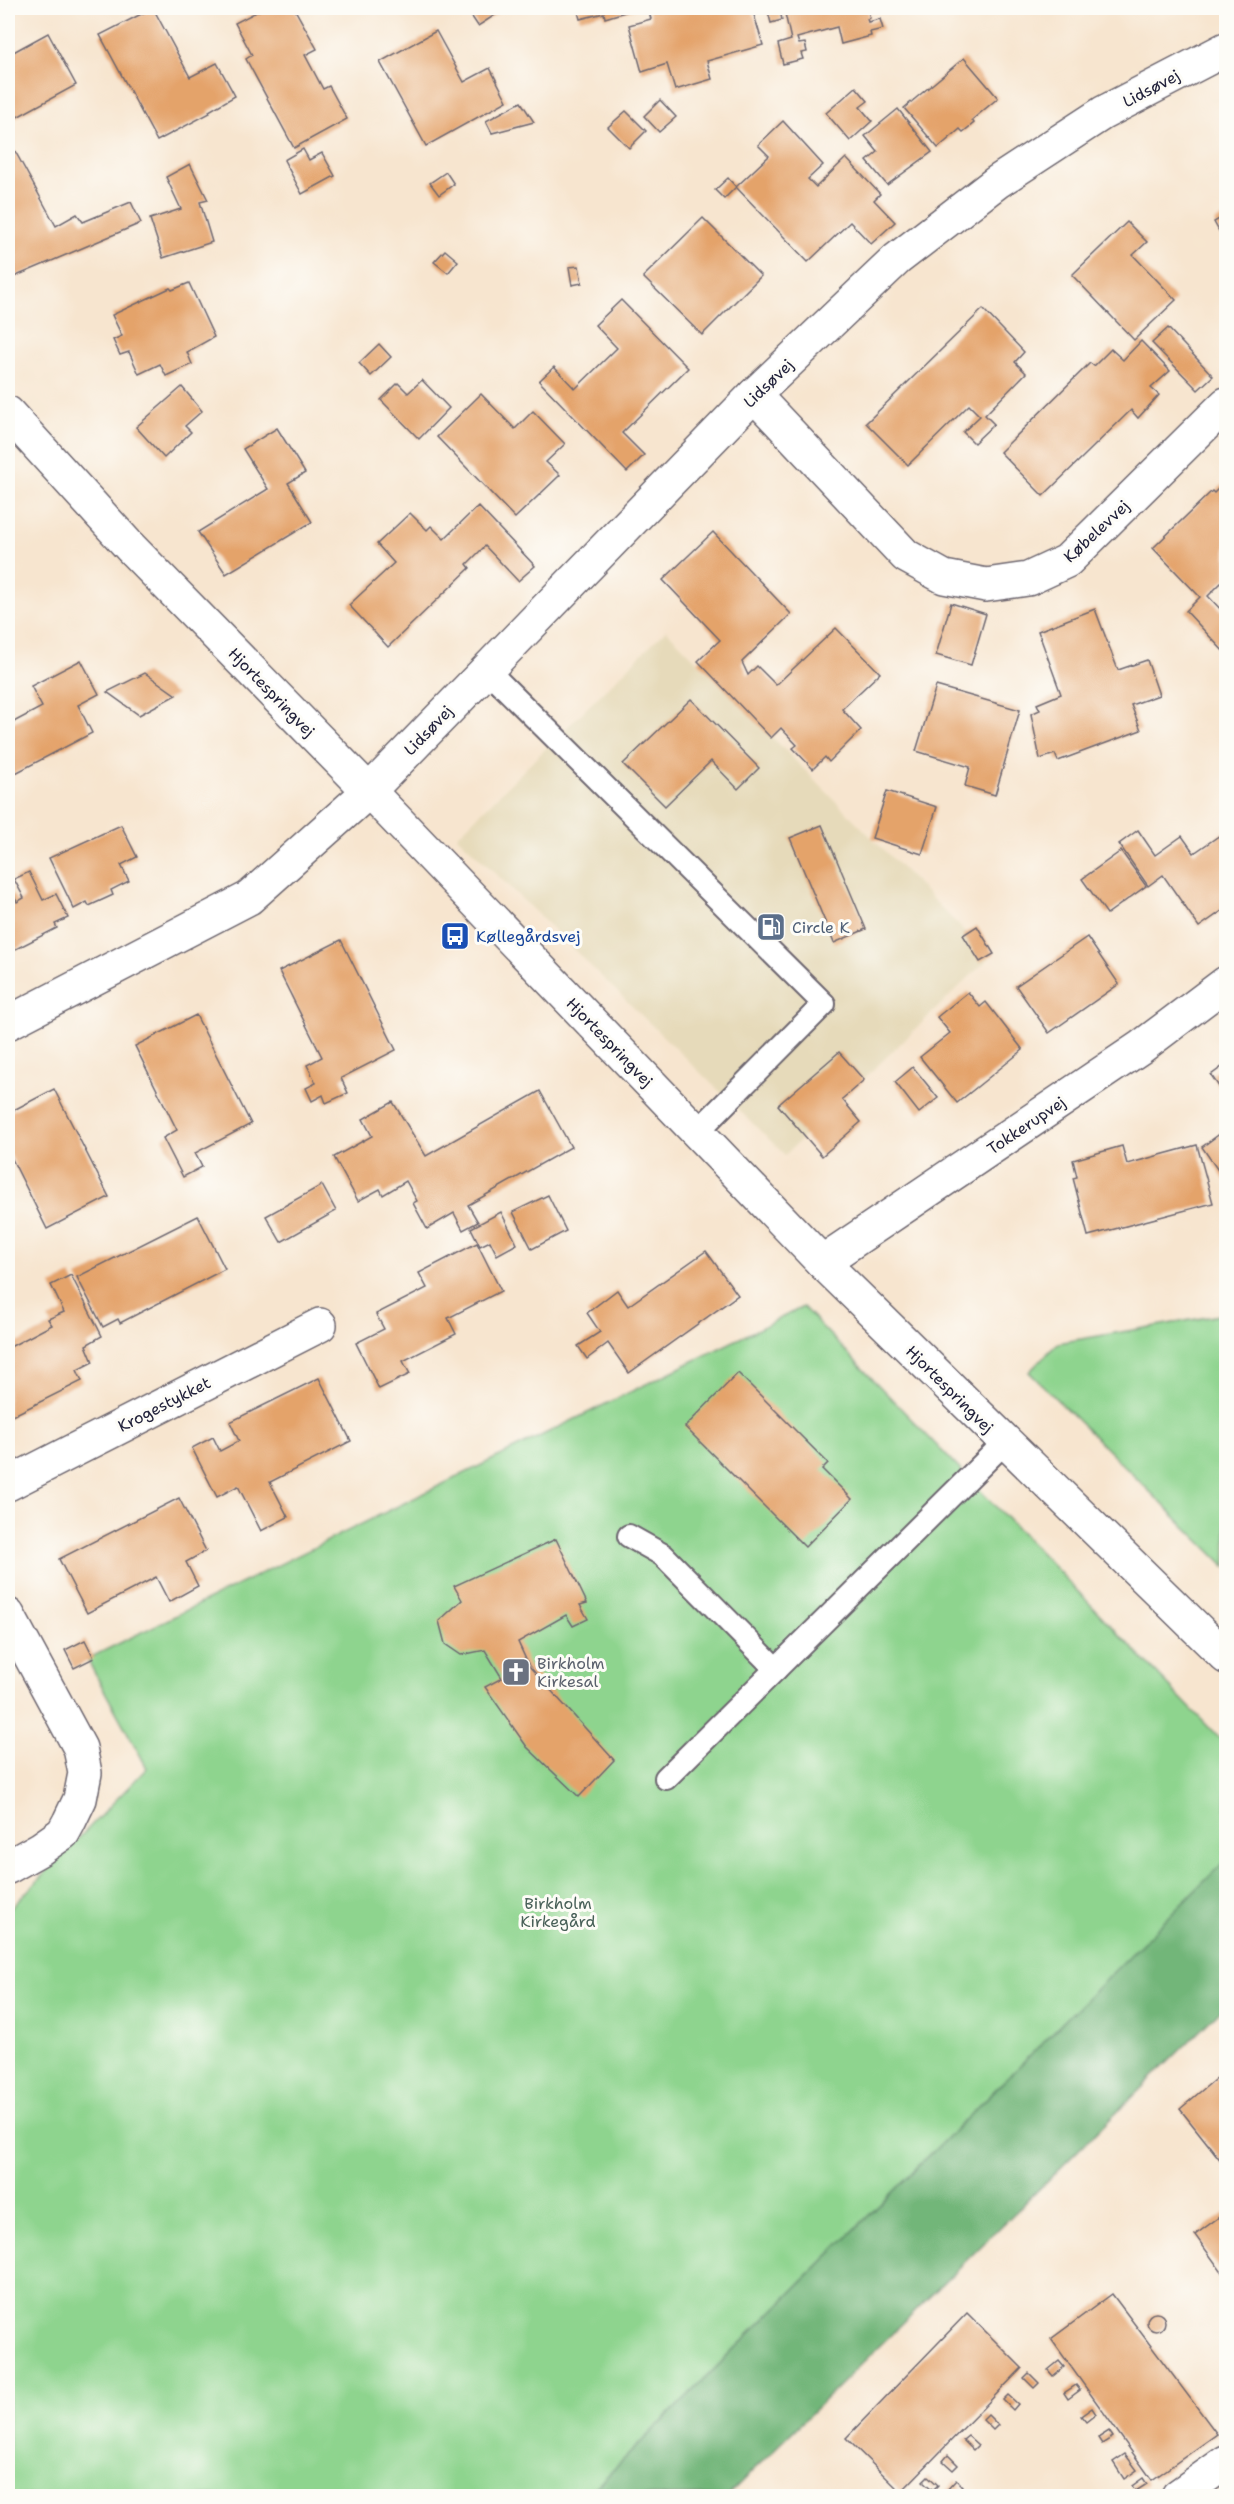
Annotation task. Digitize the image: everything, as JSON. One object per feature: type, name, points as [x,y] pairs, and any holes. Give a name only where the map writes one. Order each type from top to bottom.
[{"type":"street","name":"Lidsøvej","points":[[369,791],[754,395],[897,259],[997,182],[1103,113],[1227,50]]},
{"type":"street","name":"Købelevvej","points":[[754,395],[906,556],[944,577],[986,585],[1028,579],[1067,561],[1227,404]]},
{"type":"street","name":"Hjortespringvej","points":[[8,413],[130,547],[369,791],[822,1262],[1227,1657]]},
{"type":"street","points":[[8,1023],[249,898],[369,791]]},
{"type":"street","name":"Tokkerupvej","points":[[822,1262],[1141,1047],[1227,983]]},
{"type":"street","name":"Krogestykket","points":[[8,1484],[320,1325]]},
{"type":"street","points":[[8,1615],[80,1748],[84,1773],[80,1798],[63,1833],[8,1867]]},
{"type":"street","points":[[1178,2496],[1227,2462]]},
{"type":"lane","points":[[487,670],[824,1004],[697,1132]]},
{"type":"lane","points":[[666,1778],[1005,1442]]},
{"type":"lane","points":[[629,1536],[663,1555],[776,1669]]},
{"type":"shaded area","points":[[666,630],[990,957],[785,1155],[457,836]]},
{"type":"green space","name":"Birkholm Kirkegård","points":[[803,1307],[1226,1745],[1226,1860],[587,2496],[8,2496],[8,1911],[147,1768],[87,1659]]},
{"type":"green space","points":[[1226,1314],[1226,1567],[1029,1372],[1058,1343]]},
{"type":"green space","points":[[1226,1860],[1226,2005],[727,2496],[587,2496]]},
{"type":"building","points":[[153,8],[190,77],[217,63],[235,96],[209,111],[210,113],[157,141],[100,35]]},
{"type":"building","points":[[264,8],[294,8],[317,49],[305,55],[323,89],[329,86],[347,119],[294,148],[246,59],[252,55],[235,23]]},
{"type":"building","points":[[466,8],[502,8],[503,10],[478,26]]},
{"type":"building","points":[[577,8],[638,8],[605,18],[604,13],[580,19]]},
{"type":"building","points":[[648,8],[752,8],[763,45],[707,61],[712,79],[675,90],[667,64],[642,72],[629,25],[651,19]]},
{"type":"building","points":[[767,8],[867,8],[870,18],[867,19],[868,22],[880,19],[883,29],[870,32],[871,36],[841,44],[837,27],[797,38],[799,44],[805,43],[807,52],[801,53],[803,59],[783,64],[778,44],[791,40],[784,9],[780,10],[782,20],[771,23]]},
{"type":"building","points":[[436,31],[464,82],[490,68],[507,101],[426,146],[380,62]]},
{"type":"building","points":[[48,33],[76,85],[8,122],[8,55]]},
{"type":"building","points":[[964,58],[998,98],[972,120],[974,123],[963,132],[960,129],[938,148],[904,108]]},
{"type":"building","points":[[856,87],[868,101],[860,107],[872,121],[850,141],[826,113]]},
{"type":"building","points":[[660,100],[676,117],[659,132],[644,116]]},
{"type":"building","points":[[521,102],[534,122],[492,133],[486,121]]},
{"type":"building","points":[[898,109],[932,152],[887,185],[867,161],[878,152],[865,136]]},
{"type":"building","points":[[626,111],[646,131],[629,148],[608,127]]},
{"type":"building","points":[[783,121],[823,165],[808,179],[816,187],[846,158],[880,194],[874,200],[895,222],[871,244],[850,222],[808,262],[736,187],[769,156],[758,145]]},
{"type":"building","points":[[303,149],[309,160],[322,153],[335,176],[302,194],[284,160]]},
{"type":"building","points":[[15,151],[56,226],[77,214],[83,222],[131,202],[141,223],[14,277],[8,264],[8,155]]},
{"type":"building","points":[[190,164],[208,200],[200,202],[212,242],[163,258],[150,219],[181,209],[166,177]]},
{"type":"building","points":[[446,172],[454,184],[439,195],[430,183]]},
{"type":"building","points":[[728,178],[736,187],[724,199],[715,190]]},
{"type":"building","points":[[1226,215],[1226,244],[1214,222]]},
{"type":"building","points":[[703,218],[761,276],[702,335],[643,277]]},
{"type":"building","points":[[1127,222],[1147,242],[1133,255],[1176,300],[1134,340],[1072,275]]},
{"type":"building","points":[[445,250],[458,261],[448,273],[434,262]]},
{"type":"building","points":[[579,266],[582,283],[572,285],[569,267]]},
{"type":"building","points":[[189,283],[214,337],[187,352],[192,364],[166,376],[160,364],[139,374],[129,352],[120,355],[113,340],[122,336],[112,315],[170,288],[172,290]]},
{"type":"building","points":[[621,300],[688,368],[622,433],[644,455],[627,472],[539,381],[554,367],[575,389],[617,348],[595,325]]},
{"type":"building","points":[[983,309],[1024,352],[1015,362],[1026,373],[985,415],[994,424],[974,443],[963,432],[980,416],[969,405],[908,465],[866,423]]},
{"type":"building","points":[[1168,328],[1213,376],[1198,390],[1152,343]]},
{"type":"building","points":[[1141,341],[1170,371],[1151,388],[1159,395],[1138,418],[1131,410],[1043,496],[1000,452],[1090,363],[1094,366],[1111,349],[1123,360]]},
{"type":"building","points":[[379,344],[391,357],[371,376],[359,363]]},
{"type":"building","points":[[422,380],[449,408],[419,439],[381,400],[398,383],[408,393]]},
{"type":"building","points":[[182,387],[202,411],[185,426],[191,432],[164,458],[136,427]]},
{"type":"building","points":[[481,394],[515,429],[533,411],[565,444],[546,462],[560,475],[515,518],[437,437]]},
{"type":"building","points":[[277,428],[305,473],[288,483],[312,522],[226,574],[198,532],[268,489],[243,449]]},
{"type":"building","points":[[1226,481],[1226,578],[1208,596],[1226,615],[1226,654],[1186,611],[1200,597],[1153,548],[1212,491],[1214,493]]},
{"type":"building","points":[[478,506],[535,566],[518,581],[485,546],[467,564],[470,568],[388,647],[349,605],[394,563],[377,544],[410,513],[427,530],[431,526],[444,539]]},
{"type":"building","points":[[713,532],[791,614],[742,662],[748,675],[757,666],[776,685],[836,628],[880,673],[842,709],[861,730],[829,762],[825,757],[813,769],[793,748],[797,745],[781,728],[771,738],[698,661],[720,640],[663,580]]},
{"type":"building","points":[[951,603],[986,614],[971,665],[936,655]]},
{"type":"building","points":[[1095,609],[1118,670],[1147,660],[1159,695],[1131,705],[1141,730],[1058,761],[1055,754],[1040,759],[1031,714],[1040,710],[1037,704],[1061,694],[1038,631]]},
{"type":"building","points":[[81,660],[99,694],[78,705],[92,733],[8,777],[8,725],[42,707],[31,686]]},
{"type":"building","points":[[145,673],[176,695],[139,715],[107,692]]},
{"type":"building","points":[[936,686],[1020,710],[995,795],[965,786],[970,767],[916,751]]},
{"type":"building","points":[[691,699],[759,768],[738,789],[711,761],[665,806],[623,764]]},
{"type":"building","points":[[887,791],[937,807],[922,854],[872,838]]},
{"type":"building","points":[[121,825],[137,857],[121,865],[129,881],[111,890],[113,895],[89,906],[87,902],[74,909],[49,858]]},
{"type":"building","points":[[822,825],[866,929],[834,943],[790,838]]},
{"type":"building","points":[[1138,830],[1155,855],[1182,836],[1194,853],[1226,831],[1226,908],[1199,927],[1163,875],[1148,886],[1119,844]]},
{"type":"building","points":[[1121,851],[1146,886],[1107,914],[1082,879]]},
{"type":"building","points":[[29,872],[43,900],[56,894],[68,918],[55,924],[57,928],[8,953],[8,897],[13,895],[17,902],[24,898],[14,879]]},
{"type":"building","points":[[977,926],[994,954],[980,962],[963,935]]},
{"type":"building","points":[[1087,937],[1119,984],[1049,1033],[1016,986]]},
{"type":"building","points":[[341,940],[396,1050],[341,1078],[348,1093],[326,1103],[323,1095],[312,1101],[306,1088],[316,1083],[307,1065],[322,1057],[279,971]]},
{"type":"building","points":[[968,992],[980,1007],[986,1002],[1023,1050],[957,1103],[920,1057],[950,1033],[937,1017]]},
{"type":"building","points":[[196,1015],[251,1124],[195,1153],[202,1167],[183,1177],[163,1138],[177,1130],[135,1046]]},
{"type":"building","points":[[839,1052],[864,1080],[842,1099],[861,1122],[822,1156],[778,1105]]},
{"type":"building","points":[[1226,1064],[1226,1097],[1211,1075]]},
{"type":"building","points":[[913,1067],[938,1098],[919,1113],[895,1082]]},
{"type":"building","points":[[54,1089],[109,1197],[47,1229],[8,1151],[8,1113]]},
{"type":"building","points":[[540,1091],[571,1147],[468,1205],[478,1222],[463,1230],[454,1213],[427,1229],[413,1203],[417,1201],[406,1181],[383,1195],[380,1189],[358,1201],[334,1157],[372,1136],[363,1119],[393,1102],[426,1156]]},
{"type":"building","points":[[1221,1133],[1226,1141],[1226,1182],[1202,1147]]},
{"type":"building","points":[[1197,1145],[1213,1203],[1088,1236],[1073,1178],[1077,1177],[1073,1160],[1122,1146],[1127,1164]]},
{"type":"building","points":[[322,1185],[336,1211],[281,1242],[266,1216]]},
{"type":"building","points":[[548,1195],[566,1231],[532,1249],[513,1212]]},
{"type":"building","points":[[501,1212],[517,1244],[497,1255],[490,1241],[480,1246],[471,1228]]},
{"type":"building","points":[[198,1216],[225,1269],[120,1323],[118,1319],[103,1327],[77,1277]]},
{"type":"building","points":[[477,1243],[501,1291],[448,1318],[456,1334],[403,1361],[410,1374],[379,1389],[356,1343],[384,1329],[376,1314],[427,1288],[419,1273]]},
{"type":"building","points":[[706,1251],[738,1295],[629,1373],[608,1343],[587,1359],[578,1346],[600,1332],[587,1313],[617,1290],[628,1306]]},
{"type":"building","points":[[71,1275],[102,1336],[86,1345],[93,1362],[77,1370],[82,1381],[8,1418],[8,1348],[52,1325],[48,1319],[64,1312],[51,1285]]},
{"type":"building","points":[[738,1373],[828,1463],[822,1469],[852,1499],[805,1547],[685,1427]]},
{"type":"building","points":[[319,1378],[351,1441],[270,1482],[288,1517],[261,1531],[238,1486],[217,1497],[192,1448],[213,1437],[220,1451],[239,1441],[230,1422]]},
{"type":"building","points":[[179,1498],[206,1551],[186,1562],[198,1586],[169,1602],[156,1577],[87,1613],[59,1559]]},
{"type":"building","name":"Birkholm Kirkesal","points":[[556,1539],[587,1603],[580,1605],[588,1619],[573,1626],[566,1615],[518,1642],[529,1666],[614,1760],[579,1797],[527,1747],[485,1687],[502,1678],[485,1650],[461,1655],[445,1644],[439,1621],[462,1600],[454,1586]]},
{"type":"building","points":[[85,1640],[94,1658],[74,1668],[65,1650]]},
{"type":"building","points":[[1226,2070],[1226,2167],[1180,2109]]},
{"type":"building","points":[[1226,2212],[1226,2278],[1195,2235]]},
{"type":"building","points":[[1112,2294],[1217,2434],[1152,2480],[1051,2339]]},
{"type":"building","points":[[967,2313],[1022,2368],[901,2492],[846,2438]]},
{"type":"building","points":[[1156,2313],[1162,2316],[1165,2322],[1162,2328],[1156,2331],[1150,2328],[1147,2322],[1150,2316]]},
{"type":"building","points":[[1059,2361],[1064,2367],[1053,2376],[1048,2370]]},
{"type":"building","points":[[1029,2373],[1039,2383],[1034,2388],[1024,2378]]},
{"type":"building","points":[[1076,2385],[1080,2390],[1068,2399],[1064,2393]]},
{"type":"building","points":[[1008,2395],[1018,2404],[1013,2410],[1003,2400]]},
{"type":"building","points":[[1092,2408],[1096,2414],[1086,2422],[1081,2416]]},
{"type":"building","points":[[988,2415],[998,2425],[993,2430],[983,2420]]},
{"type":"building","points":[[1109,2431],[1113,2437],[1102,2444],[1098,2438]]},
{"type":"building","points":[[968,2436],[978,2445],[973,2450],[963,2440]]},
{"type":"building","points":[[1125,2454],[1137,2470],[1124,2479],[1113,2462]]},
{"type":"building","points":[[948,2455],[958,2465],[953,2470],[943,2461]]},
{"type":"building","points":[[928,2476],[938,2485],[933,2490],[923,2481]]},
{"type":"building","points":[[1143,2478],[1147,2484],[1136,2491],[1132,2486]]},
{"type":"building","points":[[956,2480],[962,2486],[952,2496],[946,2491]]},
{"type":"place","name":"Circle K","points":[[771,927]]},
{"type":"place","name":"Køllegårdsvej","points":[[455,936]]},
{"type":"place","name":"Birkholm Kirkesal","points":[[516,1672]]}]
